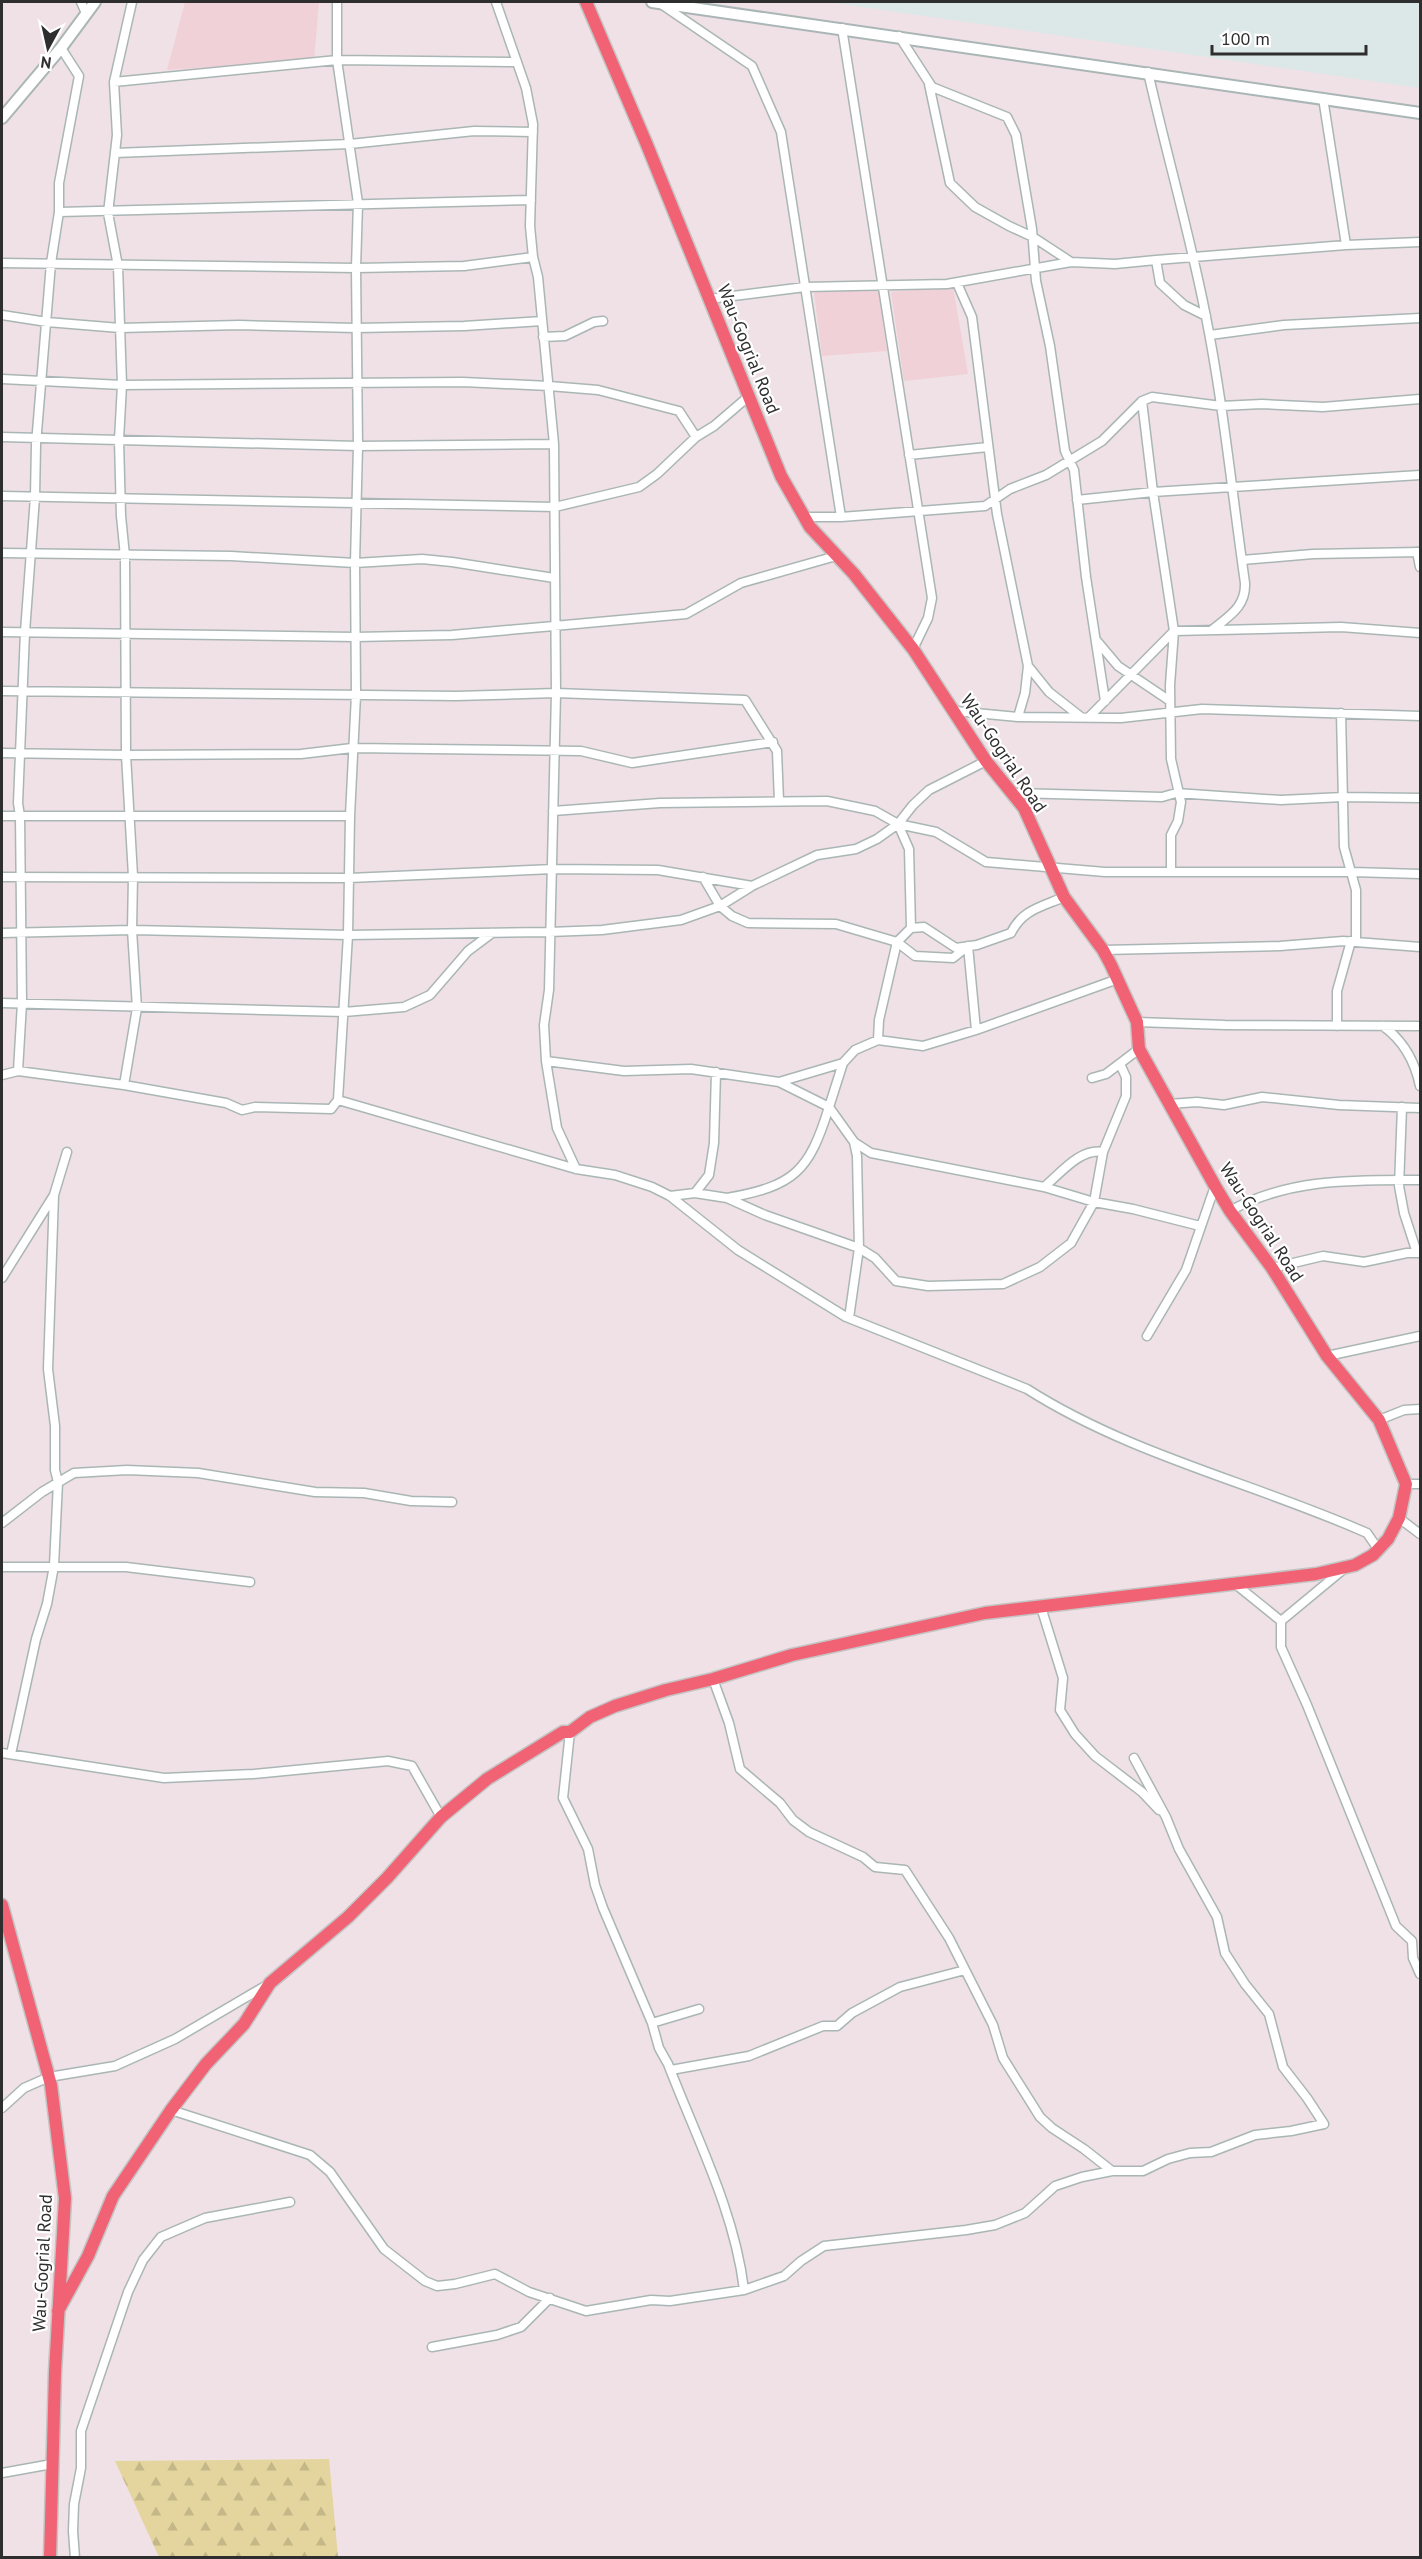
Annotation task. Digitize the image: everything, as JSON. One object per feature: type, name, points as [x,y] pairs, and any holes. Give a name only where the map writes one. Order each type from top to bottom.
[{"type":"main road","name":"Wau-Gogrial Road","points":[[586,2],[781,476],[804,517],[854,574],[913,649],[986,761],[1024,808],[1064,897],[1103,950],[1118,979],[1137,1022],[1139,1049],[1215,1186],[1230,1212],[1272,1268],[1327,1356],[1379,1420],[1406,1484]]},
{"type":"main road","points":[[58,2311],[88,2256],[113,2196],[171,2110],[206,2064],[244,2024],[270,1983],[348,1917],[387,1878],[441,1816],[487,1779],[563,1732],[570,1732],[590,1717],[615,1706],[792,1654],[986,1613],[1316,1574],[1345,1568],[1365,1560],[1378,1550],[1394,1530],[1399,1518],[1406,1484]]},
{"type":"main road","name":"Wau-Gogrial Road","points":[[2,1905],[49,2078],[65,2198],[51,2464],[51,2558]]},
{"type":"street","points":[[81,2],[86,13]]},
{"type":"street","points":[[2,118],[61,48],[95,2]]},
{"type":"street","points":[[124,1086],[137,1008],[126,755],[125,556],[119,440],[122,384],[118,266],[108,213],[117,135],[114,82],[132,2]]},
{"type":"street","points":[[2,1076],[18,1071],[124,1086],[226,1103],[242,1110],[255,1107],[332,1109],[338,1100],[348,935],[352,748],[356,695],[358,203],[337,60],[337,2]]},
{"type":"street","points":[[496,2],[526,88],[533,132],[532,257],[538,277],[549,386],[554,444],[555,507],[556,693],[553,753],[553,869],[549,932],[549,990],[544,1025],[546,1061],[557,1128],[576,1169]]},
{"type":"street","points":[[655,2],[1420,113]]},
{"type":"street","points":[[655,2],[743,59],[756,71],[781,132],[841,517]]},
{"type":"street","points":[[843,28],[932,598],[928,618],[913,649]]},
{"type":"street","points":[[899,36],[929,84],[935,89],[1007,117],[1016,135],[1033,237],[1034,268],[1050,346],[1065,451],[1074,470],[1105,701]]},
{"type":"street","points":[[18,1071],[22,1003],[18,803],[25,632],[37,436],[51,263],[59,212],[59,183],[79,76],[61,48]]},
{"type":"street","points":[[114,82],[337,60],[517,62]]},
{"type":"street","points":[[1148,72],[1194,258],[1210,335],[1242,560],[1245,590],[1242,603],[1212,630]]},
{"type":"street","points":[[929,84],[950,183],[975,207],[1033,237],[1071,262]]},
{"type":"street","points":[[1323,98],[1346,245]]},
{"type":"street","points":[[115,153],[350,144],[474,131],[533,132]]},
{"type":"street","points":[[59,212],[108,213],[358,203],[531,200]]},
{"type":"street","points":[[709,299],[805,287],[957,283],[1071,262],[1115,264],[1346,245],[1420,242]]},
{"type":"street","points":[[2,263],[356,268],[464,266],[532,257]]},
{"type":"street","points":[[1156,260],[1160,283],[1184,305],[1206,316]]},
{"type":"street","points":[[957,283],[972,317],[995,500],[1028,666],[1025,693],[1018,717]]},
{"type":"street","points":[[2,315],[47,322],[120,328],[239,325],[356,328],[464,326],[542,321]]},
{"type":"street","points":[[1210,335],[1284,325],[1420,318]]},
{"type":"street","points":[[543,337],[565,336],[594,322],[603,321]]},
{"type":"street","points":[[2,380],[43,379],[122,384],[463,382],[598,390],[679,411],[696,437]]},
{"type":"street","points":[[2,496],[555,507],[639,487],[657,474],[696,437],[714,426],[749,396]]},
{"type":"street","points":[[804,517],[841,517],[982,507],[1017,485],[1046,476],[1108,436],[1142,401],[1157,396],[1221,406],[1262,404],[1323,407],[1420,399]]},
{"type":"street","points":[[1142,401],[1152,492],[1174,631],[1170,701],[1171,759],[1181,794],[1180,814],[1171,835],[1171,872]]},
{"type":"street","points":[[2,437],[37,436],[358,446],[554,444]]},
{"type":"street","points":[[909,455],[988,447]]},
{"type":"street","points":[[1077,500],[1152,492],[1420,475]]},
{"type":"street","points":[[1242,560],[1313,554],[1419,552],[1420,567]]},
{"type":"street","points":[[2,553],[231,556],[355,563],[422,559],[452,561],[554,578]]},
{"type":"street","points":[[2,632],[355,637],[452,635],[686,614],[741,583],[836,556]]},
{"type":"street","points":[[1085,717],[1132,676],[1174,631],[1341,627],[1420,633]]},
{"type":"street","points":[[1095,638],[1109,658],[1170,701]]},
{"type":"street","points":[[1028,666],[1049,692],[1085,717]]},
{"type":"street","points":[[2,691],[456,696],[556,693],[745,700],[777,751],[779,801]]},
{"type":"street","points":[[955,711],[1018,717],[1136,717],[1202,709],[1420,716]]},
{"type":"street","points":[[1337,1026],[1337,991],[1353,941],[1356,890],[1344,847],[1341,713]]},
{"type":"street","points":[[2,753],[301,754],[352,748],[553,753],[581,751],[632,763],[773,742]]},
{"type":"street","points":[[2,933],[132,930],[348,935],[549,932],[603,930],[681,920],[720,906],[752,886],[817,855],[856,849],[876,839],[898,824],[929,790],[986,761]]},
{"type":"street","points":[[1012,793],[1157,796],[1181,794],[1281,800],[1343,797],[1420,798]]},
{"type":"street","points":[[553,811],[660,803],[827,801],[875,812],[898,824],[936,832],[986,862],[1105,872],[1420,874]]},
{"type":"street","points":[[2,816],[350,816]]},
{"type":"street","points":[[898,824],[909,849],[911,928]]},
{"type":"street","points":[[2,877],[348,878],[553,869],[658,870],[752,886]]},
{"type":"street","points":[[703,877],[720,906],[732,916],[748,923],[836,924],[897,942],[915,956],[953,958],[968,946]]},
{"type":"street","points":[[878,1040],[879,1020],[897,942],[911,928],[924,927],[956,948],[968,946],[1011,933],[1017,920],[1025,914],[1064,897]]},
{"type":"street","points":[[2,1003],[344,1012],[404,1007],[430,995],[468,951],[492,933]]},
{"type":"street","points":[[1103,950],[1280,946],[1353,941],[1420,947]]},
{"type":"street","points":[[968,946],[976,1030]]},
{"type":"street","points":[[727,1198],[757,1193],[793,1176],[818,1142],[843,1063],[855,1050],[878,1040],[923,1046],[976,1030],[1118,979]]},
{"type":"street","points":[[1137,1022],[1420,1026]]},
{"type":"street","points":[[1383,1026],[1396,1036],[1406,1049],[1420,1086]]},
{"type":"street","points":[[1092,1078],[1106,1074],[1139,1049]]},
{"type":"street","points":[[546,1061],[614,1070],[691,1069],[779,1082],[829,1107],[854,1142],[871,1153],[1044,1187],[1094,1202],[1200,1226]]},
{"type":"street","points":[[779,1082],[843,1063]]},
{"type":"street","points":[[670,1196],[695,1193],[727,1198],[765,1215],[859,1248],[875,1258],[896,1281],[928,1286],[1003,1284],[1040,1267],[1071,1243],[1094,1202],[1103,1152],[1126,1096],[1126,1077],[1120,1064]]},
{"type":"street","points":[[695,1193],[709,1175],[714,1143],[716,1072]]},
{"type":"street","points":[[1169,1104],[1197,1102],[1224,1105],[1262,1097],[1339,1105],[1420,1108]]},
{"type":"street","points":[[338,1100],[576,1169],[615,1175],[652,1187],[670,1196],[738,1250],[849,1318],[1027,1389],[1050,1404],[1134,1444],[1367,1533],[1378,1550]]},
{"type":"street","points":[[1272,1268],[1323,1256],[1364,1262],[1419,1253],[1404,1213],[1398,1180],[1402,1107]]},
{"type":"street","points":[[849,1318],[859,1248],[857,1155],[854,1142]]},
{"type":"street","points":[[1044,1187],[1078,1158],[1093,1150],[1103,1152]]},
{"type":"street","points":[[67,1152],[54,1195],[48,1369],[54,1426],[55,1470],[58,1482],[54,1566],[47,1604],[6,1754],[164,1778],[253,1774],[388,1761],[412,1766],[441,1816]]},
{"type":"street","points":[[1230,1212],[1262,1196],[1321,1181],[1420,1180]]},
{"type":"street","points":[[1148,1336],[1186,1270],[1215,1186]]},
{"type":"street","points":[[2,1278],[54,1195]]},
{"type":"street","points":[[1327,1356],[1420,1336]]},
{"type":"street","points":[[1379,1420],[1404,1410],[1420,1409]]},
{"type":"street","points":[[2,1523],[58,1482],[75,1473],[127,1470],[198,1473],[315,1492],[364,1493],[411,1501],[452,1502]]},
{"type":"street","points":[[1406,1484],[1420,1484]]},
{"type":"street","points":[[1399,1518],[1420,1534]]},
{"type":"street","points":[[2,1567],[126,1567],[250,1582]]},
{"type":"street","points":[[1281,1621],[1345,1568]]},
{"type":"street","points":[[1234,1583],[1281,1621]]},
{"type":"street","points":[[1041,1607],[1063,1678],[1060,1710],[1075,1734],[1095,1756],[1142,1792],[1166,1817]]},
{"type":"street","points":[[1281,1621],[1281,1647],[1307,1705],[1396,1926],[1412,1941],[1413,1958],[1420,1974]]},
{"type":"street","points":[[713,1679],[729,1723],[740,1768],[780,1803],[793,1820],[809,1832],[863,1857],[875,1867],[905,1869],[949,1938],[993,2025],[1003,2058],[1040,2117],[1112,2171]]},
{"type":"street","points":[[570,1732],[563,1798],[588,1849],[595,1885],[603,1908],[652,2022],[659,2048],[671,2070],[726,2214],[740,2256],[744,2290]]},
{"type":"street","points":[[171,2110],[310,2155],[330,2172],[384,2249],[424,2281],[437,2286],[495,2274],[529,2292],[586,2311],[651,2300],[670,2301],[744,2290],[784,2276],[824,2246],[995,2225],[1025,2213],[1055,2186],[1082,2177],[1112,2171],[1143,2171],[1168,2159],[1190,2153],[1211,2152],[1255,2135],[1324,2124],[1283,2067],[1269,2014],[1245,1984],[1225,1953],[1217,1917],[1179,1849],[1166,1817],[1134,1758]]},
{"type":"street","points":[[671,2070],[749,2056],[823,2026],[837,2026],[871,2002],[900,1987],[965,1970]]},
{"type":"street","points":[[2,2108],[24,2088],[49,2078],[115,2066],[176,2039],[270,1983]]},
{"type":"street","points":[[652,2022],[699,2009]]},
{"type":"street","points":[[75,2558],[73,2522],[81,2468],[81,2432],[124,2302],[143,2260],[161,2237],[206,2218],[290,2202]]},
{"type":"street","points":[[432,2347],[497,2335],[521,2327],[550,2298]]},
{"type":"street","points":[[2,2473],[51,2464]]},
{"type":"shaded area","points":[[185,2],[319,2],[314,60],[167,70]]},
{"type":"shaded area","points":[[828,2],[1420,2],[1420,88]]},
{"type":"shaded area","points":[[953,287],[968,374],[904,381],[891,292]]},
{"type":"shaded area","points":[[878,288],[887,351],[822,356],[814,292]]},
{"type":"green space","points":[[329,2459],[338,2557],[159,2557],[115,2461]]}]
